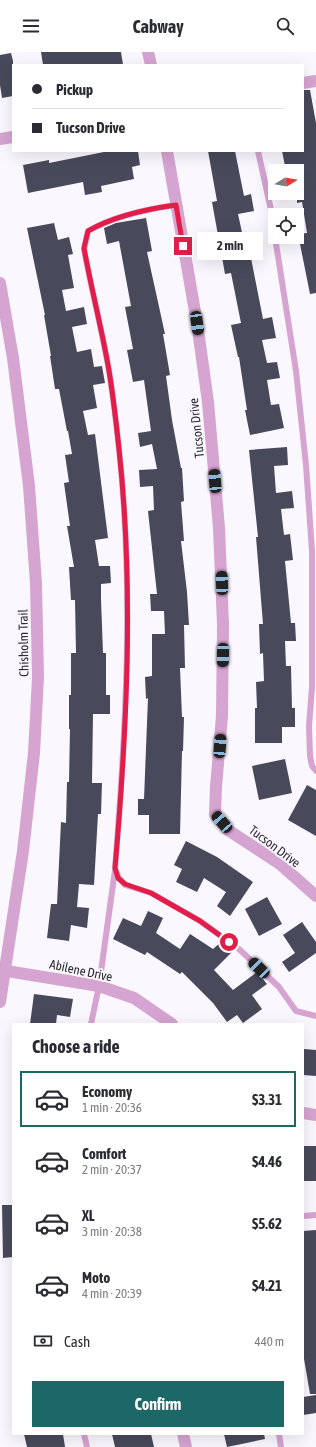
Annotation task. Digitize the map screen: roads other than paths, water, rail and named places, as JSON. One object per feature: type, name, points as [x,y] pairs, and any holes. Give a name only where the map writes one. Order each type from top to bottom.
[{"type":"street","points":[[148,52],[151,64]]},
{"type":"street","points":[[304,83],[316,81]]},
{"type":"street","points":[[0,139],[12,137]]},
{"type":"street","name":"Tucson Drive","points":[[166,152],[197,323],[208,402],[220,528],[223,624],[222,701],[215,814],[228,830],[280,864],[316,896]]},
{"type":"street","name":"Chisholm Trail","points":[[0,282],[4,328],[13,358],[29,486],[36,584],[38,678],[33,760],[23,852],[3,970],[0,1002]]},
{"type":"street","name":"Abilene Drive","points":[[3,970],[99,986],[134,998],[171,1023]]},
{"type":"street","points":[[304,1114],[316,1115]]},
{"type":"street","points":[[183,1435],[186,1447]]},
{"type":"lane","points":[[258,152],[271,208]]},
{"type":"lane","points":[[91,1023],[99,986],[115,868],[123,761],[126,683],[126,537],[119,449],[108,367],[84,248],[88,231],[102,223],[155,208],[176,205]]},
{"type":"lane","points":[[276,244],[296,370],[306,465],[312,551],[312,686],[309,726],[310,756],[312,766],[316,771]]},
{"type":"lane","points":[[115,868],[118,878],[125,884],[151,893],[200,921],[239,949],[279,987],[296,1011],[316,1016]]},
{"type":"lane","points":[[304,1216],[316,1215]]},
{"type":"lane","points":[[84,1435],[87,1447]]},
{"type":"lane","points":[[279,1435],[282,1447]]}]
